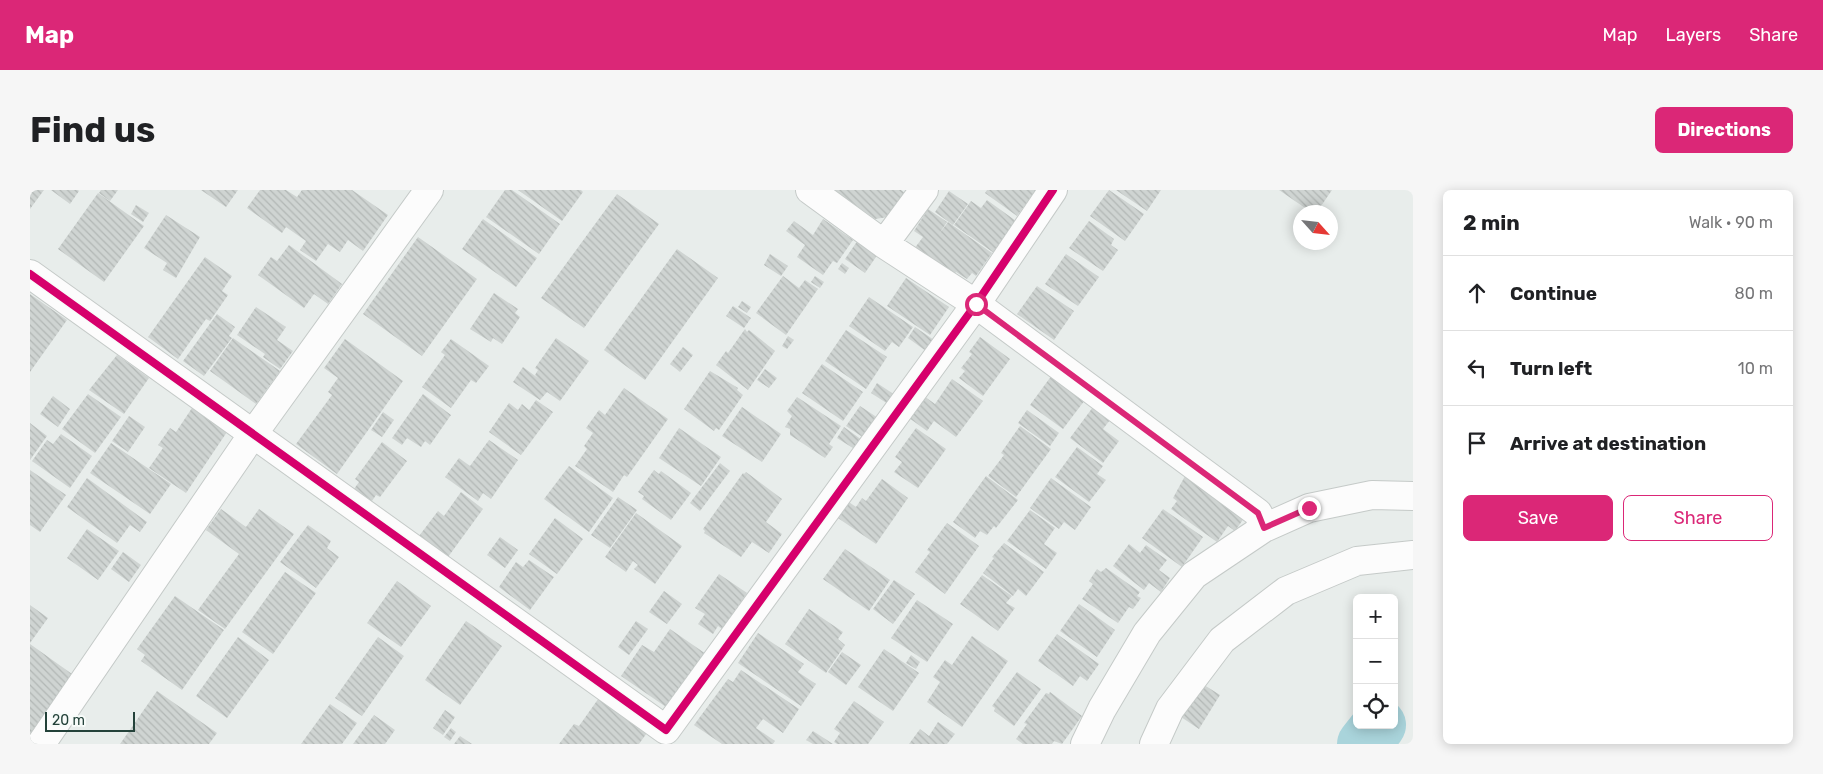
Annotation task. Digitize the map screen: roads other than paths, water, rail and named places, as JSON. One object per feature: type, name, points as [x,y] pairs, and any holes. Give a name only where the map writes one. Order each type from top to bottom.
[{"type":"street","points":[[41,744],[253,434],[428,190]]},
{"type":"street","points":[[810,190],[884,244],[976,304],[1258,513],[1264,528]]},
{"type":"street","points":[[884,244],[924,190]]},
{"type":"street","points":[[30,274],[253,434],[670,739],[976,304],[1053,190]]},
{"type":"street","points":[[1085,744],[1102,709],[1147,633],[1194,575],[1264,528],[1309,508],[1372,495],[1413,496]]},
{"type":"street","points":[[1154,744],[1170,708],[1222,640],[1286,591],[1357,560],[1413,555]]},
{"type":"waterway","points":[[1364,744],[1376,729]]}]
